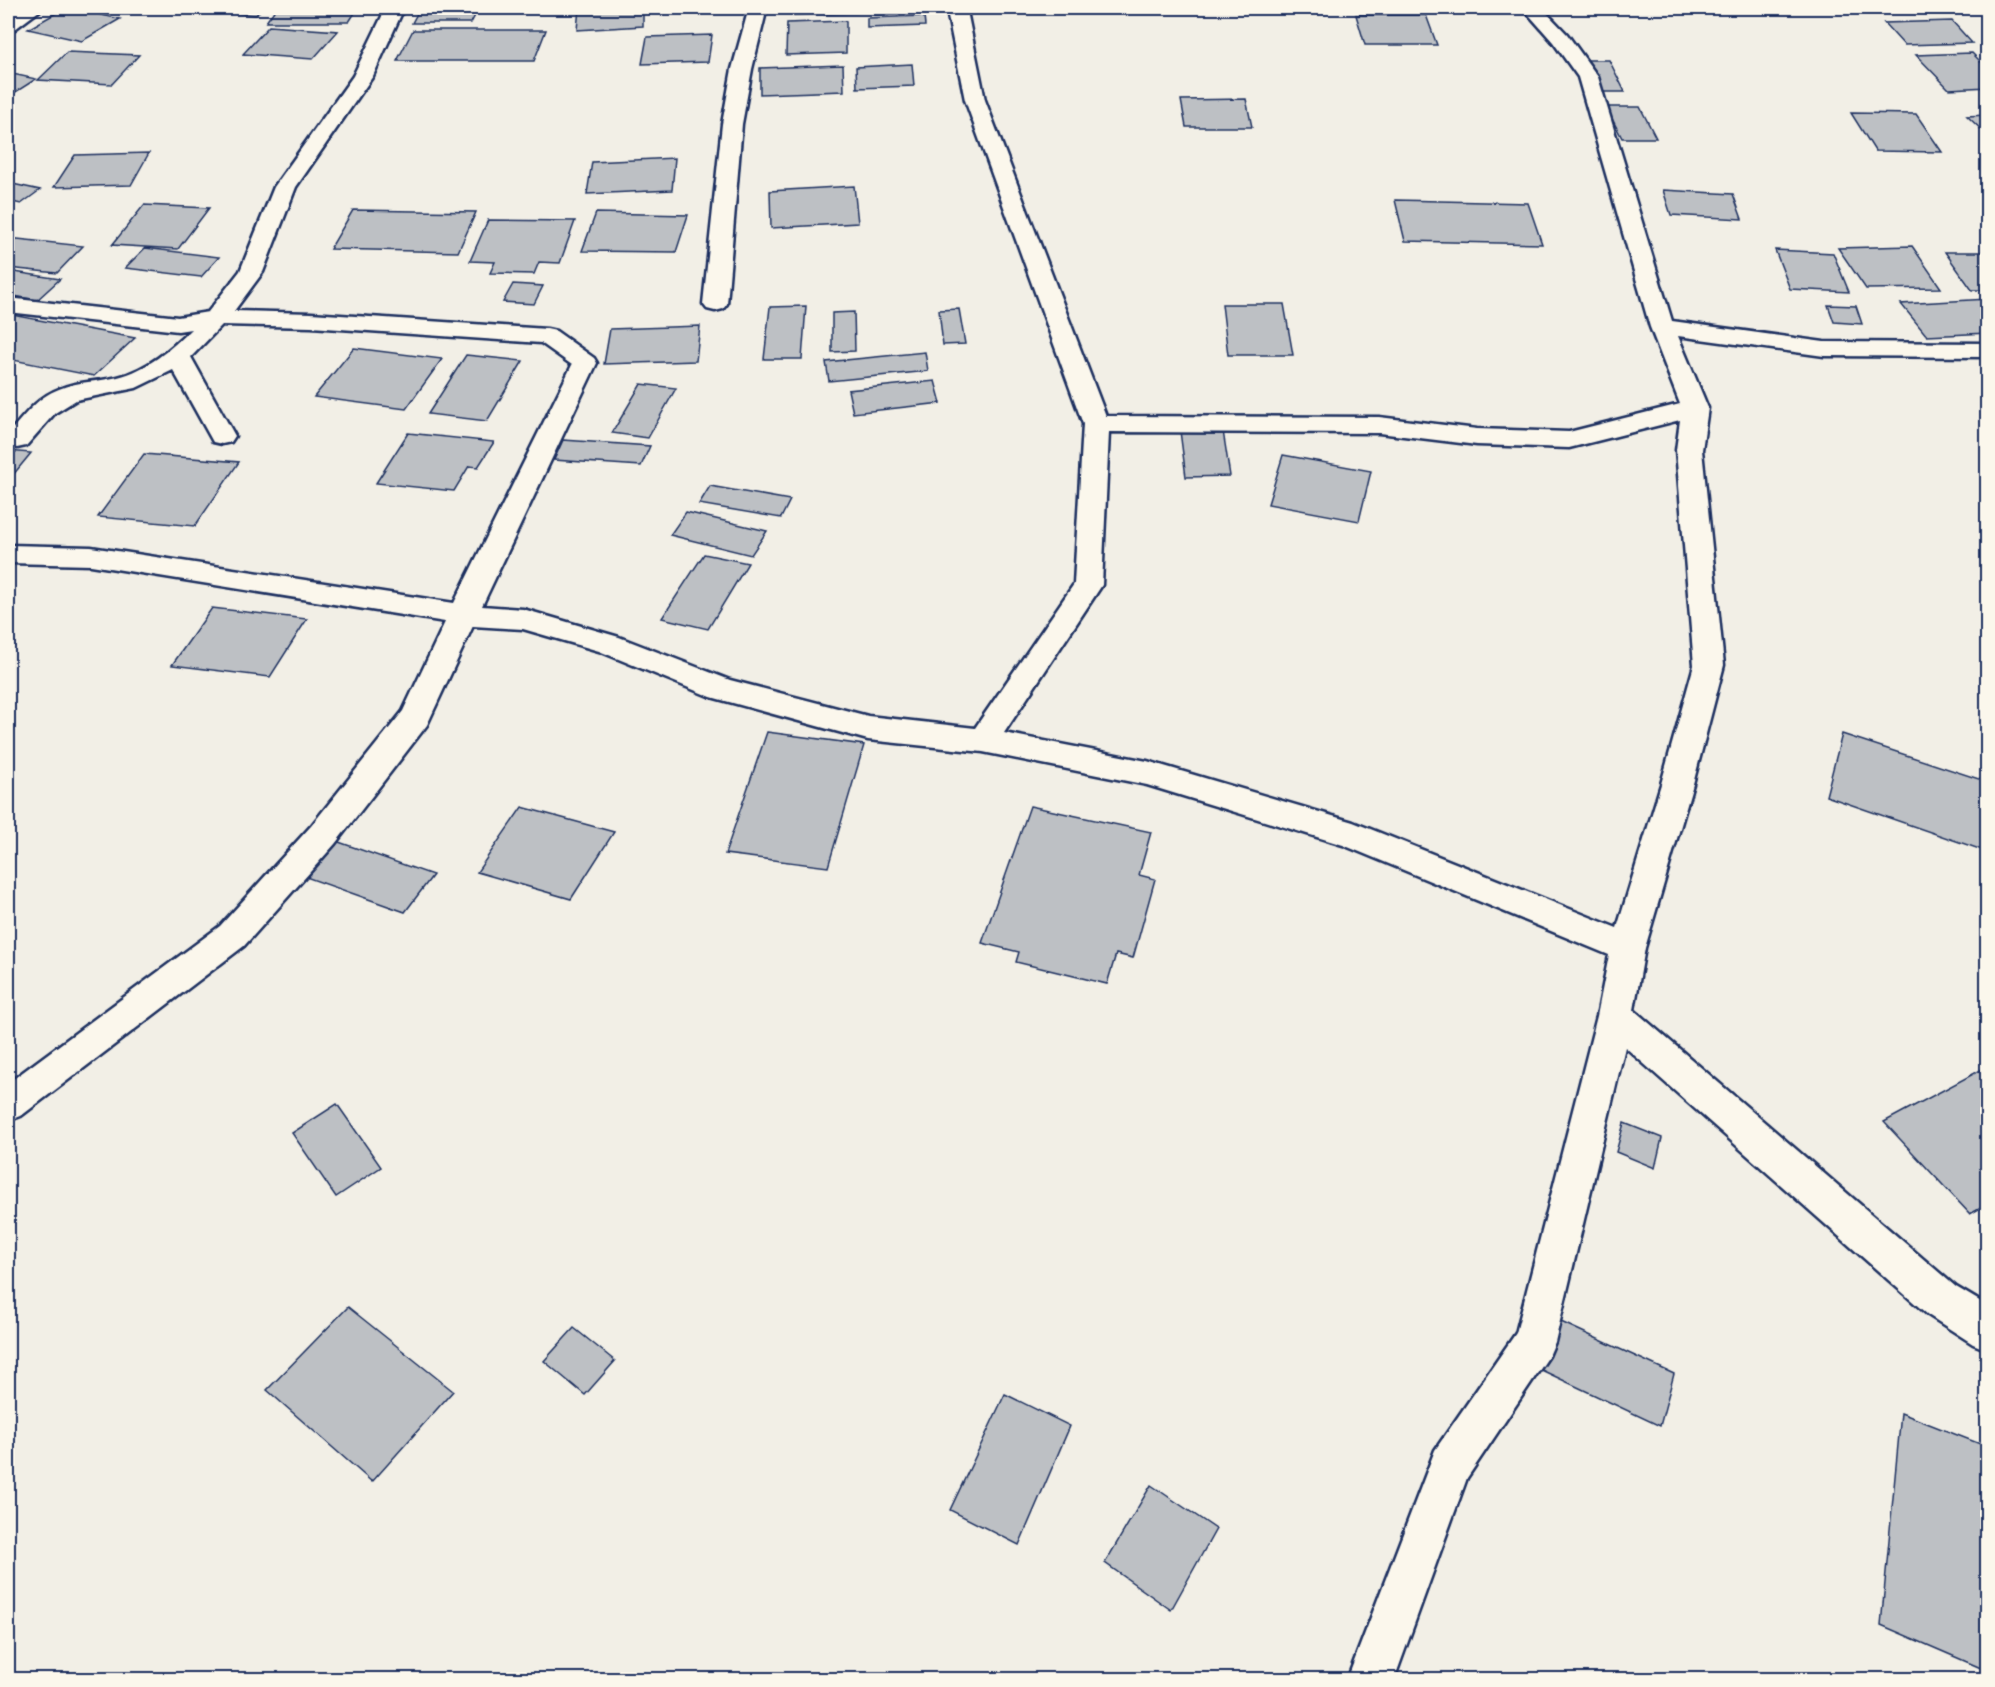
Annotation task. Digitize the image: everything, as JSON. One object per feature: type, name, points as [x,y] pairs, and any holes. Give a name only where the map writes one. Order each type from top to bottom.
[{"type":"street","points":[[8,25],[34,8]]},
{"type":"street","points":[[17,440],[46,407],[68,394],[127,383],[150,373],[178,356],[216,318],[251,272],[285,187],[363,76],[395,8]]},
{"type":"street","points":[[715,304],[732,124],[742,69],[758,8]]},
{"type":"street","points":[[960,8],[958,16],[975,100],[1096,424],[1088,585],[983,740]]},
{"type":"street","points":[[1370,1680],[1450,1465],[1534,1342],[1615,1016],[1628,948],[1677,784],[1709,665],[1689,450],[1695,408],[1662,327],[1588,78],[1560,38],[1532,8]]},
{"type":"street","points":[[8,305],[178,324],[216,318],[311,320],[547,336],[585,363],[416,717],[323,835],[232,936],[8,1104]]},
{"type":"street","points":[[1662,327],[1824,349],[1988,350]]},
{"type":"street","points":[[178,356],[222,436]]},
{"type":"street","points":[[1096,424],[1378,425],[1477,437],[1569,440],[1695,408]]},
{"type":"street","points":[[8,554],[91,556],[463,615],[523,619],[609,644],[722,689],[868,728],[983,740],[1148,773],[1353,835],[1628,948]]},
{"type":"street","points":[[1615,1016],[1942,1301],[1988,1330]]},
{"type":"building","points":[[65,8],[120,19],[82,41],[28,29]]},
{"type":"building","points":[[236,8],[262,8],[256,15],[230,13]]},
{"type":"building","points":[[276,8],[358,8],[349,22],[266,22]]},
{"type":"building","points":[[420,8],[479,8],[471,23],[412,23]]},
{"type":"building","points":[[579,8],[643,8],[643,26],[577,30]]},
{"type":"building","points":[[794,8],[857,8],[857,13],[794,15]]},
{"type":"building","points":[[873,8],[927,8],[928,12],[874,15]]},
{"type":"building","points":[[1356,15],[1426,15],[1437,45],[1365,45]]},
{"type":"building","points":[[924,16],[925,26],[867,28],[867,18]]},
{"type":"building","points":[[846,21],[846,53],[786,55],[787,23]]},
{"type":"building","points":[[1952,21],[1972,43],[1904,45],[1884,23]]},
{"type":"building","points":[[269,26],[338,31],[313,59],[243,54]]},
{"type":"building","points":[[413,30],[546,30],[534,61],[397,61]]},
{"type":"building","points":[[712,35],[708,62],[642,64],[647,37]]},
{"type":"building","points":[[67,52],[139,55],[112,84],[38,80]]},
{"type":"building","points":[[1972,53],[1988,69],[1988,87],[1949,89],[1916,55]]},
{"type":"building","points":[[1586,60],[1609,60],[1625,92],[1601,92]]},
{"type":"building","points":[[912,64],[914,86],[857,88],[856,67]]},
{"type":"building","points":[[843,65],[844,91],[760,94],[760,68]]},
{"type":"building","points":[[8,73],[36,79],[8,97]]},
{"type":"building","points":[[1246,99],[1252,127],[1186,127],[1181,100]]},
{"type":"building","points":[[1606,107],[1640,107],[1656,138],[1622,138]]},
{"type":"building","points":[[1851,113],[1916,114],[1942,152],[1875,151]]},
{"type":"building","points":[[1988,115],[1988,133],[1985,133],[1967,116]]},
{"type":"building","points":[[149,153],[131,185],[54,187],[75,155]]},
{"type":"building","points":[[675,158],[672,190],[587,194],[592,162]]},
{"type":"building","points":[[8,183],[40,190],[21,204],[8,201]]},
{"type":"building","points":[[854,186],[858,223],[771,228],[770,191]]},
{"type":"building","points":[[1663,190],[1733,194],[1742,219],[1671,215]]},
{"type":"building","points":[[1395,200],[1528,203],[1542,244],[1405,241]]},
{"type":"building","points":[[144,205],[209,208],[178,249],[112,245]]},
{"type":"building","points":[[353,210],[476,212],[458,252],[330,249]]},
{"type":"building","points":[[596,213],[688,215],[676,252],[582,251]]},
{"type":"building","points":[[488,220],[575,221],[560,263],[539,262],[534,274],[490,273],[495,262],[470,261]]},
{"type":"building","points":[[8,238],[83,246],[57,273],[8,268]]},
{"type":"building","points":[[1912,246],[1941,288],[1866,289],[1838,248]]},
{"type":"building","points":[[145,248],[219,257],[201,277],[125,268]]},
{"type":"building","points":[[1775,250],[1833,253],[1849,292],[1790,289]]},
{"type":"building","points":[[1945,252],[1988,252],[1988,290],[1972,290]]},
{"type":"building","points":[[8,271],[60,279],[37,300],[8,295]]},
{"type":"building","points":[[513,284],[543,286],[534,304],[503,302]]},
{"type":"building","points":[[1988,299],[1988,333],[1927,336],[1901,304]]},
{"type":"building","points":[[1222,304],[1284,304],[1293,355],[1228,355]]},
{"type":"building","points":[[1828,305],[1856,306],[1862,324],[1834,322]]},
{"type":"building","points":[[806,306],[802,359],[764,359],[770,307]]},
{"type":"building","points":[[959,309],[965,344],[943,345],[939,310]]},
{"type":"building","points":[[854,312],[855,351],[832,352],[832,313]]},
{"type":"building","points":[[12,315],[135,338],[94,376],[8,359],[8,318]]},
{"type":"building","points":[[700,326],[696,361],[604,364],[610,329]]},
{"type":"building","points":[[354,348],[442,359],[406,409],[314,397]]},
{"type":"building","points":[[925,352],[928,371],[829,381],[826,362]]},
{"type":"building","points":[[466,355],[523,361],[487,421],[428,414]]},
{"type":"building","points":[[935,381],[941,403],[853,413],[848,390]]},
{"type":"building","points":[[641,384],[676,388],[648,438],[612,433]]},
{"type":"building","points":[[1180,431],[1223,431],[1230,476],[1186,477]]},
{"type":"building","points":[[408,433],[494,442],[478,467],[469,466],[454,491],[376,483]]},
{"type":"building","points":[[563,440],[650,446],[641,466],[554,460]]},
{"type":"building","points":[[8,451],[31,453],[8,481]]},
{"type":"building","points":[[144,454],[239,462],[195,526],[98,517]]},
{"type":"building","points":[[1283,455],[1371,471],[1359,521],[1268,504]]},
{"type":"building","points":[[710,486],[790,500],[781,518],[699,504]]},
{"type":"building","points":[[686,512],[767,531],[751,555],[670,535]]},
{"type":"building","points":[[704,554],[748,563],[708,629],[662,618]]},
{"type":"building","points":[[212,608],[307,619],[270,677],[172,665]]},
{"type":"building","points":[[767,732],[864,745],[828,867],[725,854]]},
{"type":"building","points":[[1842,734],[1988,782],[1988,852],[1826,796]]},
{"type":"building","points":[[1030,806],[1151,832],[1139,875],[1155,879],[1133,958],[1116,954],[1107,984],[1016,962],[1019,952],[982,943]]},
{"type":"building","points":[[522,807],[614,832],[571,899],[477,872]]},
{"type":"building","points":[[333,840],[433,875],[405,912],[303,876]]},
{"type":"building","points":[[1988,1066],[1988,1204],[1970,1214],[1884,1122]]},
{"type":"building","points":[[337,1104],[381,1167],[336,1197],[292,1133]]},
{"type":"building","points":[[1624,1123],[1662,1138],[1655,1168],[1616,1152]]},
{"type":"building","points":[[348,1307],[453,1391],[372,1482],[267,1390]]},
{"type":"building","points":[[1548,1316],[1674,1374],[1660,1426],[1533,1366]]},
{"type":"building","points":[[574,1328],[615,1361],[585,1395],[544,1361]]},
{"type":"building","points":[[1005,1394],[1070,1426],[1019,1545],[950,1510]]},
{"type":"building","points":[[1901,1413],[1988,1447],[1988,1671],[1881,1625]]},
{"type":"building","points":[[1151,1485],[1216,1529],[1171,1610],[1105,1563]]}]
